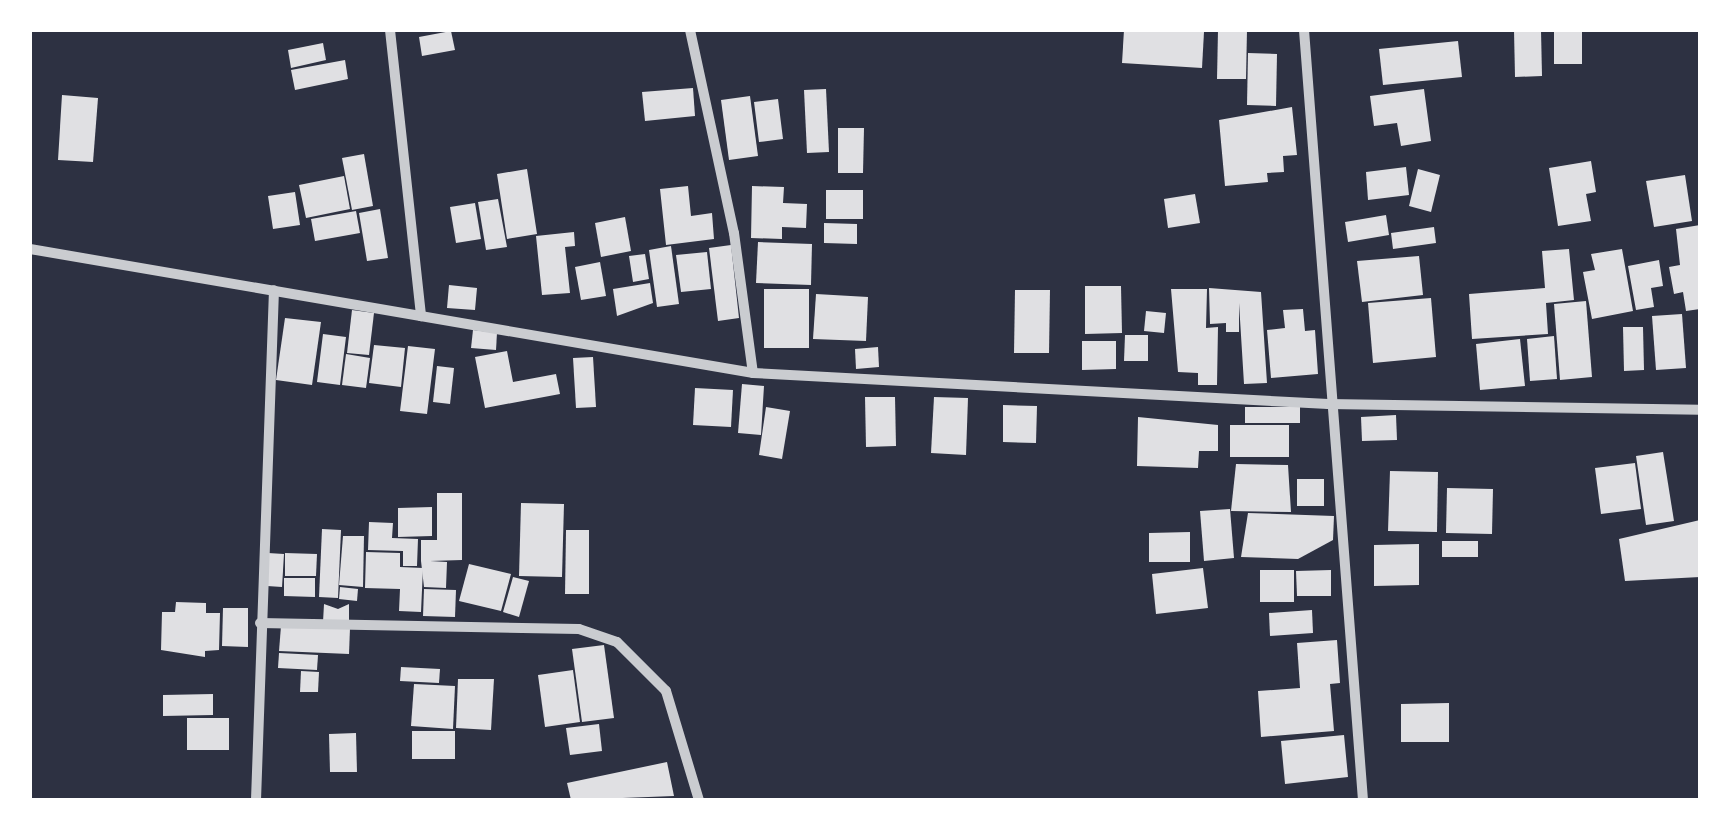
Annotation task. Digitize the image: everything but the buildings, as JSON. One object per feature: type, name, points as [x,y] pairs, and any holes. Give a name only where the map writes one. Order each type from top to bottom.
[{"type":"street","points":[[390,30],[421,316]]},
{"type":"street","points":[[690,30],[734,233],[753,373]]},
{"type":"street","points":[[1304,30],[1328,404],[1363,800]]},
{"type":"street","points":[[30,249],[753,373],[1328,404],[1700,410]]},
{"type":"street","points":[[256,800],[274,290]]},
{"type":"street","points":[[260,623],[579,629],[617,642],[666,692],[699,800]]}]
